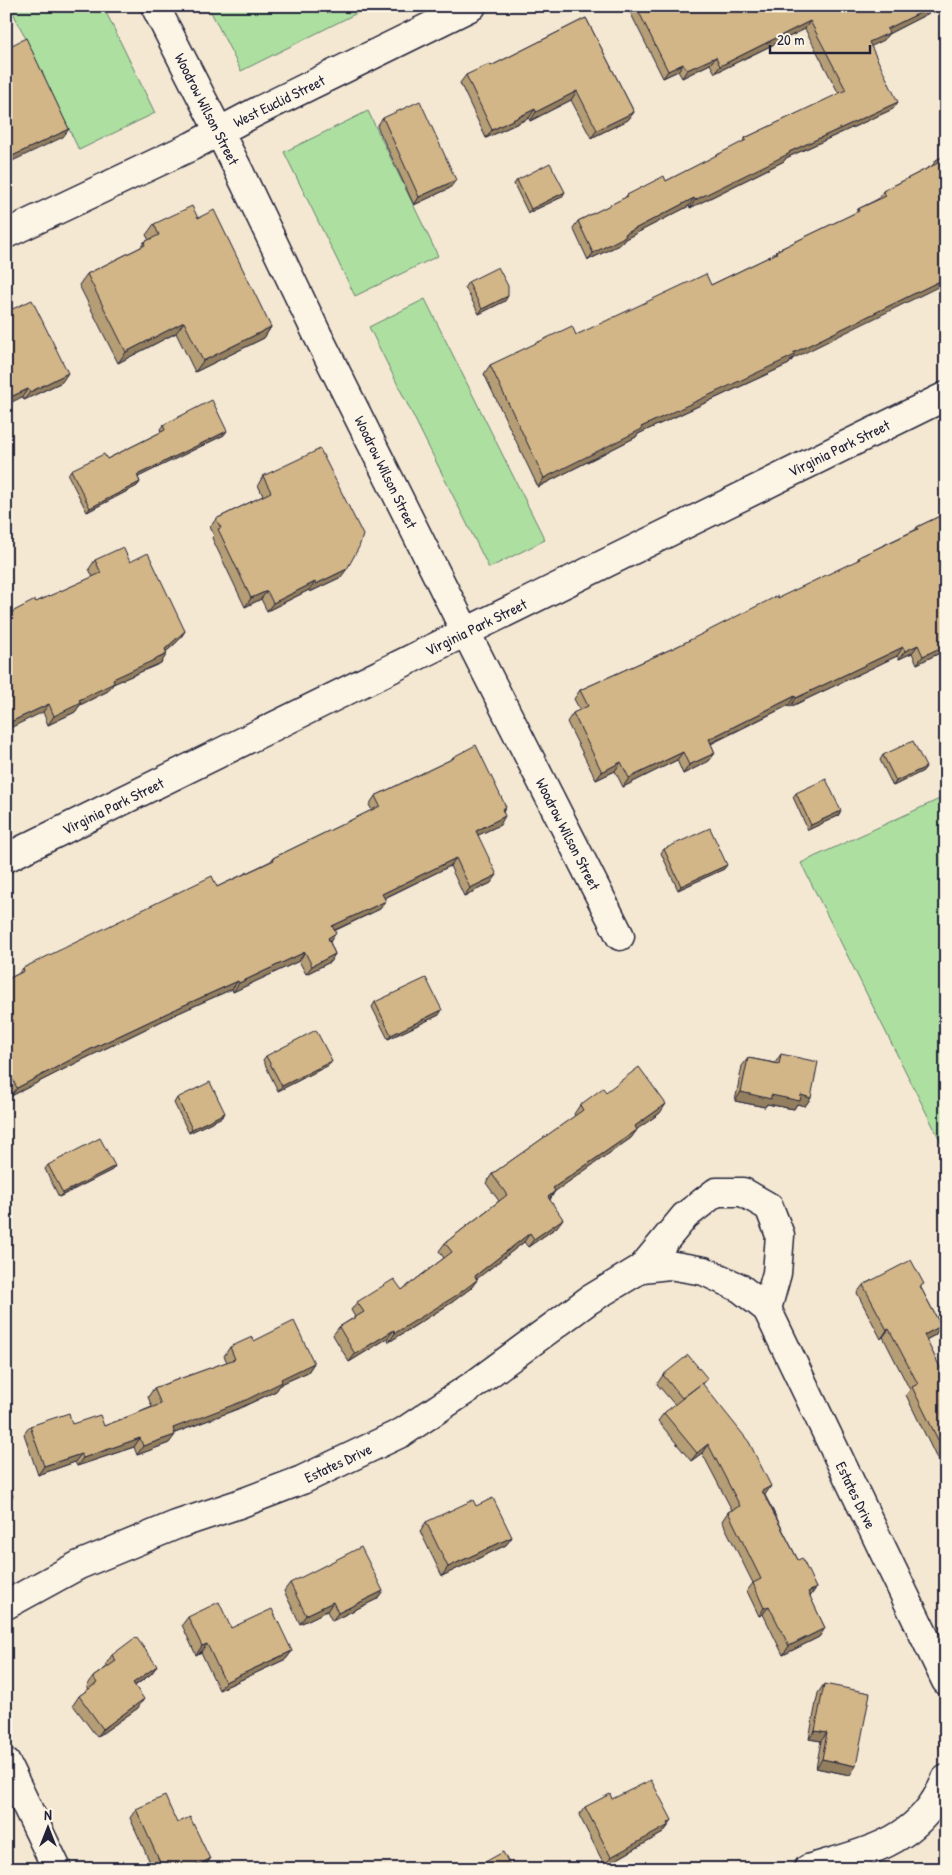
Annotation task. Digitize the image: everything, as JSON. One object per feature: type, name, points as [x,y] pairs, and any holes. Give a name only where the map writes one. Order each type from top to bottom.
[{"type":"street","name":"Woodrow Wilson Street","points":[[155,6],[620,936]]},
{"type":"street","name":"West Euclid Street","points":[[6,234],[192,146],[218,131],[472,6]]},
{"type":"street","name":"Virginia Park Street","points":[[6,858],[946,396]]},
{"type":"street","name":"Estates Drive","points":[[6,1605],[79,1565],[176,1525],[302,1480],[403,1432],[475,1384],[588,1300],[642,1268],[685,1216],[716,1192],[743,1192],[769,1207],[780,1235],[778,1273],[767,1309]]},
{"type":"street","name":"Estates Drive","points":[[642,1268],[669,1266],[704,1271],[740,1288],[767,1309],[946,1681]]},
{"type":"street","points":[[6,1764],[57,1869]]},
{"type":"street","points":[[808,1869],[872,1851],[894,1840],[937,1812],[946,1778]]},
{"type":"green space","points":[[10,6],[103,6],[155,113],[79,150]]},
{"type":"green space","points":[[208,6],[364,6],[365,9],[241,71]]},
{"type":"green space","points":[[368,111],[438,256],[355,296],[284,152]]},
{"type":"green space","points":[[425,299],[545,540],[489,568],[369,327]]},
{"type":"green space","points":[[946,796],[946,1152],[801,863]]},
{"type":"building","points":[[636,6],[934,6],[887,29],[889,33],[869,42],[898,102],[789,152],[695,200],[694,198],[593,253],[578,221],[664,176],[666,181],[746,140],[745,138],[846,90],[810,21],[720,66],[716,57],[687,70],[683,64],[668,71]]},
{"type":"building","points":[[586,18],[634,112],[597,130],[577,91],[536,112],[535,109],[492,130],[466,75],[489,64],[491,66]]},
{"type":"building","points":[[26,38],[69,129],[6,159],[6,48]]},
{"type":"building","points":[[420,101],[456,180],[419,197],[383,118]]},
{"type":"building","points":[[946,155],[946,278],[793,353],[795,355],[641,427],[642,429],[544,478],[490,365],[572,326],[576,335],[706,274],[711,285],[859,211],[858,209],[886,196],[883,191],[938,163],[936,160]]},
{"type":"building","points":[[550,163],[565,192],[531,209],[517,180]]},
{"type":"building","points":[[192,206],[198,218],[214,210],[271,327],[203,361],[184,322],[126,352],[87,274],[145,245],[144,242],[159,235],[154,224]]},
{"type":"building","points":[[498,267],[508,286],[508,296],[482,309],[468,282]]},
{"type":"building","points":[[32,300],[68,373],[30,392],[28,389],[6,399],[6,312]]},
{"type":"building","points":[[212,400],[227,431],[137,475],[140,482],[90,508],[71,470],[104,454],[107,459],[165,430],[163,425]]},
{"type":"building","points":[[320,449],[363,535],[359,547],[347,569],[316,584],[315,582],[273,603],[267,591],[251,598],[218,529],[221,528],[216,519],[271,492],[263,476]]},
{"type":"building","points":[[946,513],[946,645],[923,656],[918,645],[905,651],[903,647],[796,698],[795,696],[709,739],[715,753],[689,765],[683,752],[629,778],[621,762],[602,772],[573,713],[588,706],[580,690],[678,646],[777,596],[778,598],[860,559],[859,557],[918,529],[917,527]]},
{"type":"building","points":[[123,547],[130,562],[148,553],[185,631],[165,649],[167,654],[113,679],[114,683],[79,700],[81,703],[54,716],[49,704],[6,724],[6,611],[10,609],[12,612],[35,600],[36,602],[101,573],[95,560]]},
{"type":"building","points":[[913,741],[926,767],[896,781],[883,755]]},
{"type":"building","points":[[476,745],[506,807],[502,809],[505,816],[476,831],[497,875],[470,888],[456,858],[382,894],[386,901],[332,926],[336,933],[328,938],[335,954],[312,966],[305,952],[239,983],[238,981],[180,1007],[91,1049],[17,1088],[6,1066],[6,980],[24,971],[23,968],[212,876],[217,887],[274,860],[273,858],[380,806],[375,796],[454,758]]},
{"type":"building","points":[[826,779],[841,811],[811,825],[796,793]]},
{"type":"building","points":[[710,828],[727,865],[681,886],[664,849]]},
{"type":"building","points":[[426,978],[442,1010],[391,1035],[375,1002]]},
{"type":"building","points":[[316,1030],[332,1061],[282,1086],[266,1056]]},
{"type":"building","points":[[781,1054],[818,1062],[811,1098],[801,1095],[800,1101],[771,1095],[771,1099],[741,1092],[748,1058],[779,1064]]},
{"type":"building","points":[[639,1067],[666,1104],[635,1126],[637,1130],[553,1188],[555,1191],[548,1197],[563,1219],[534,1239],[530,1233],[475,1276],[477,1280],[457,1295],[395,1333],[394,1330],[355,1354],[339,1327],[364,1312],[357,1302],[394,1279],[402,1290],[452,1252],[445,1243],[507,1195],[492,1174],[583,1110],[580,1105],[603,1088],[606,1092]]},
{"type":"building","points":[[210,1082],[225,1113],[192,1129],[177,1098]]},
{"type":"building","points":[[100,1138],[115,1166],[63,1193],[48,1165]]},
{"type":"building","points":[[911,1260],[924,1284],[920,1286],[941,1326],[924,1335],[946,1379],[945,1454],[912,1387],[918,1384],[863,1285]]},
{"type":"building","points":[[294,1321],[314,1363],[281,1379],[282,1382],[246,1400],[173,1428],[175,1435],[143,1446],[140,1438],[83,1458],[81,1454],[44,1466],[30,1426],[69,1413],[72,1424],[100,1415],[104,1426],[161,1404],[154,1388],[235,1359],[230,1347],[252,1337],[254,1341]]},
{"type":"building","points":[[688,1355],[708,1379],[682,1398],[663,1375]]},
{"type":"building","points":[[702,1383],[749,1442],[771,1486],[762,1491],[798,1560],[802,1558],[816,1588],[808,1592],[825,1628],[789,1646],[769,1606],[764,1608],[753,1583],[761,1579],[728,1512],[740,1506],[708,1444],[697,1453],[664,1413]]},
{"type":"building","points":[[6,1478],[13,1496],[6,1499]]},
{"type":"building","points":[[493,1498],[512,1537],[448,1567],[426,1522],[473,1500],[476,1506]]},
{"type":"building","points":[[361,1547],[383,1591],[338,1613],[333,1602],[306,1615],[290,1583]]},
{"type":"building","points":[[219,1602],[231,1628],[272,1609],[292,1651],[225,1682],[207,1644],[202,1646],[188,1617]]},
{"type":"building","points":[[136,1637],[157,1666],[133,1683],[144,1699],[103,1729],[79,1696],[97,1683],[93,1677],[116,1661],[112,1655]]},
{"type":"building","points":[[824,1684],[870,1693],[856,1766],[822,1759],[827,1733],[815,1731]]},
{"type":"building","points":[[651,1780],[672,1820],[668,1823],[669,1825],[611,1857],[585,1807],[610,1794],[612,1799]]},
{"type":"building","points":[[165,1796],[177,1823],[190,1817],[210,1859],[188,1869],[163,1869],[136,1809]]},
{"type":"building","points":[[503,1852],[512,1869],[467,1869],[478,1863],[480,1865]]}]
